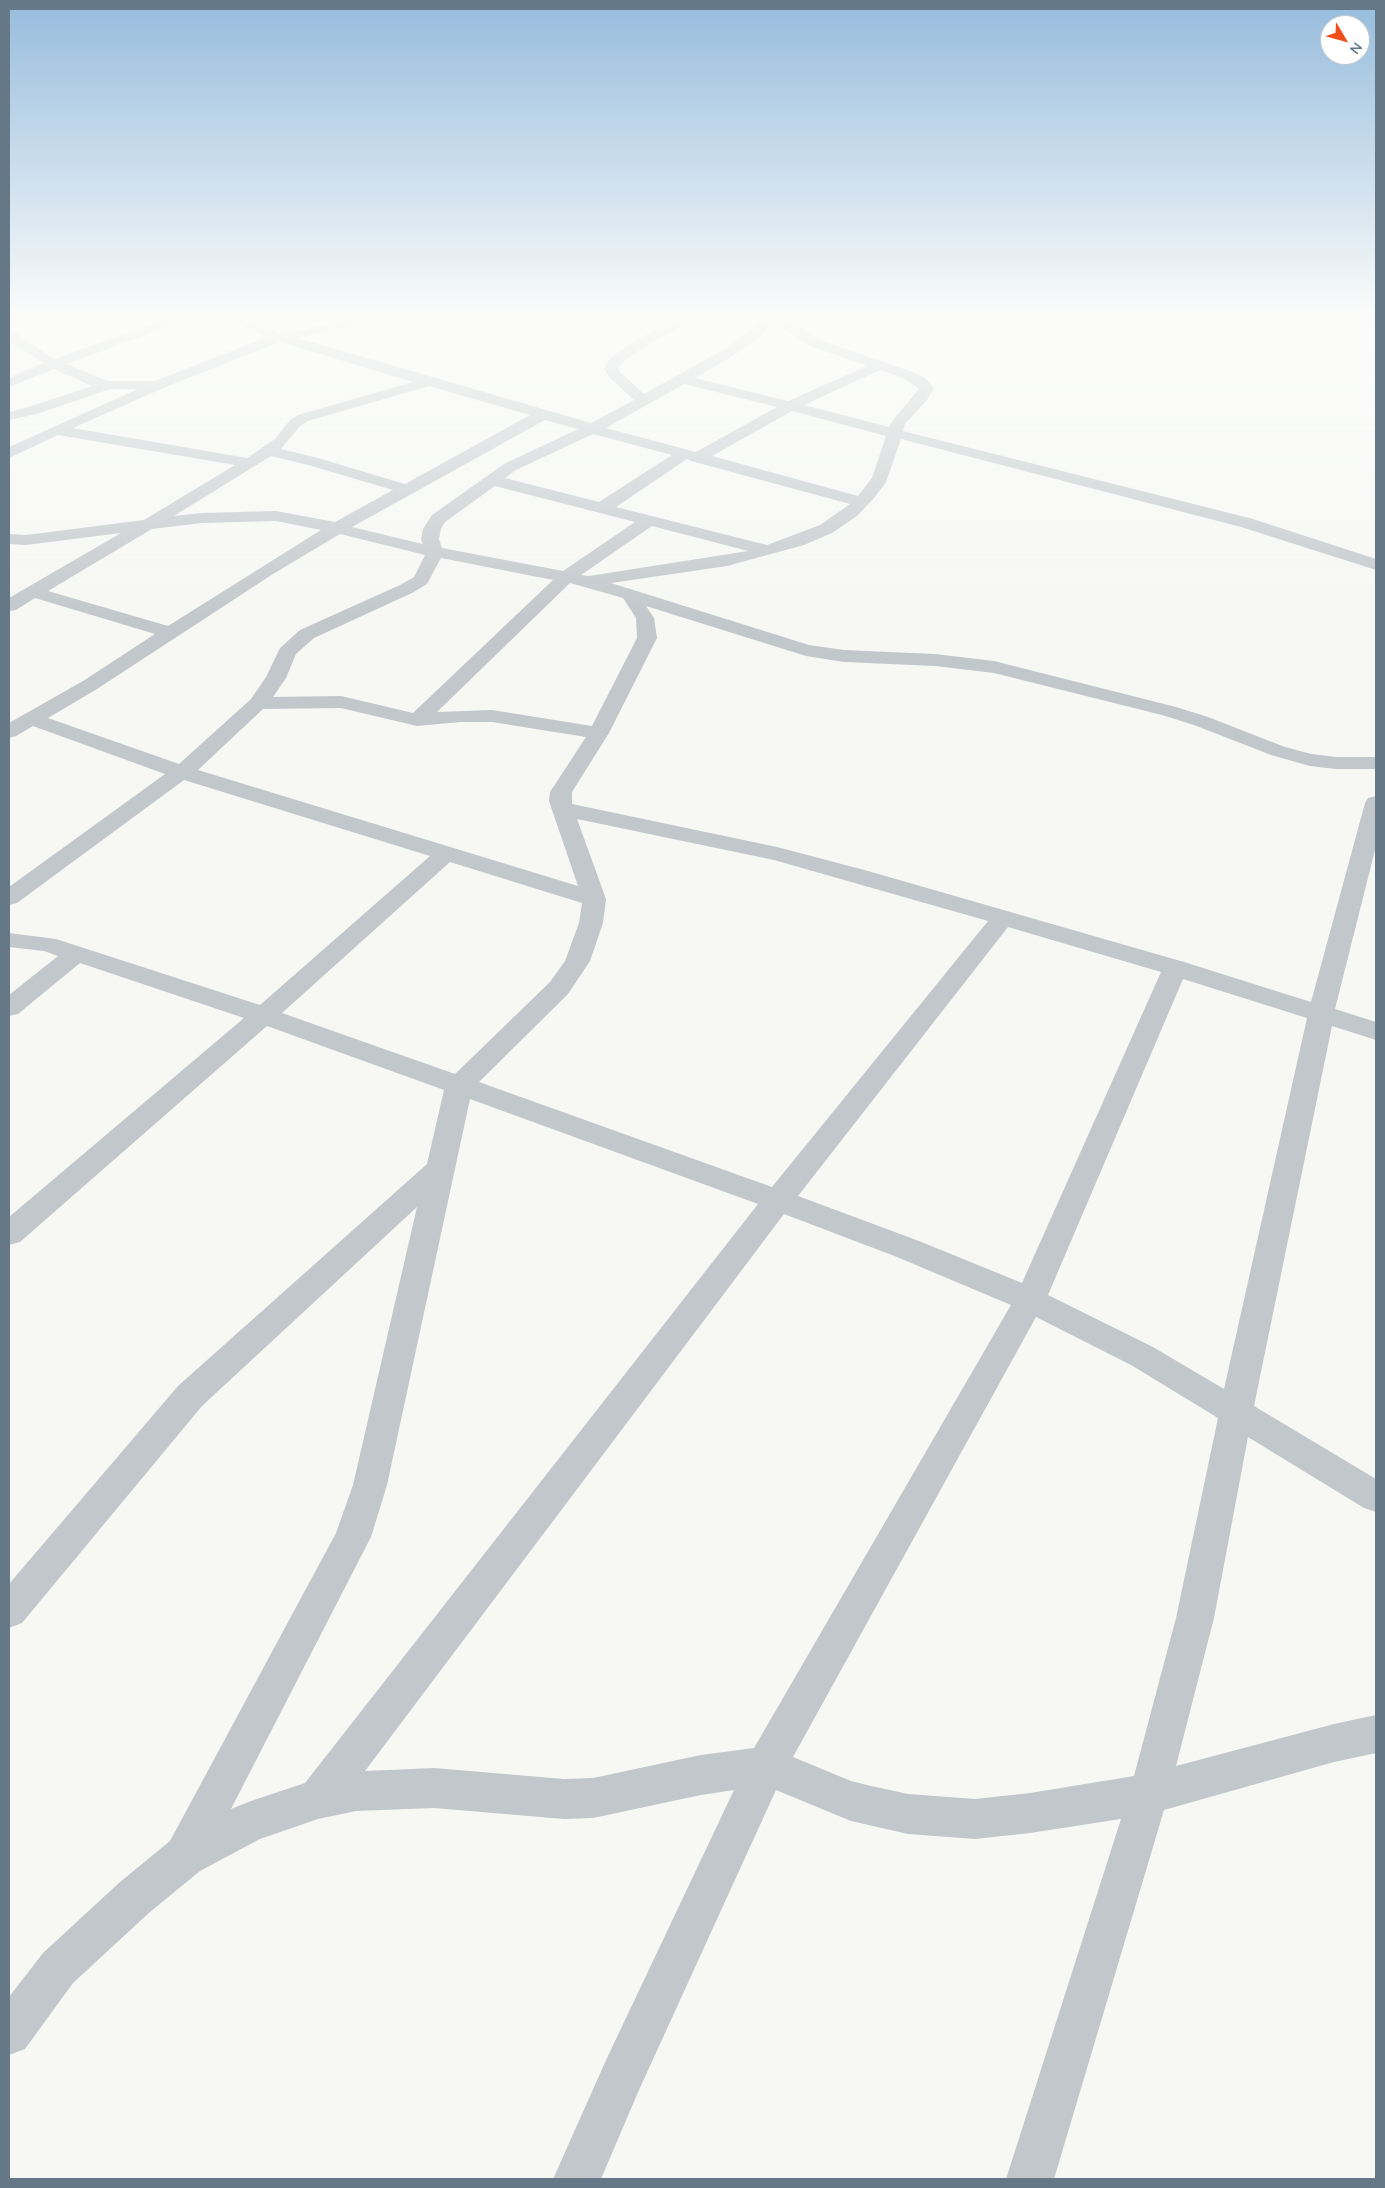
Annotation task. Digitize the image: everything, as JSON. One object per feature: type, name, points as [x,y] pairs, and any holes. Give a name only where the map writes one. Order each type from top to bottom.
[{"type":"street","points":[[9,453],[86,417]]},
{"type":"street","points":[[9,606],[175,509],[269,451],[280,442],[295,423],[306,417]]},
{"type":"street","points":[[9,732],[172,633],[267,570],[337,528],[538,417]]},
{"type":"street","points":[[550,417],[861,502]]},
{"type":"street","points":[[436,552],[430,540],[432,529],[438,520],[521,461],[612,417]]},
{"type":"street","points":[[602,508],[691,456],[768,417]]},
{"type":"street","points":[[831,417],[1247,523],[1376,565]]},
{"type":"street","points":[[586,581],[727,561],[767,551],[826,529],[851,512],[880,479],[893,434],[898,423],[903,417]]},
{"type":"street","points":[[56,430],[249,463]]},
{"type":"street","points":[[269,451],[312,461],[406,489]]},
{"type":"street","points":[[492,480],[767,551]]},
{"type":"street","points":[[9,540],[26,540],[202,518],[266,515],[337,528],[436,552],[586,581],[806,650],[844,656],[935,660],[994,667],[1169,711],[1201,721],[1278,751],[1310,760],[1376,764]]},
{"type":"street","points":[[417,720],[566,577],[649,520]]},
{"type":"street","points":[[9,898],[195,762],[258,703],[276,678],[287,652],[307,634],[406,589],[421,580],[436,552]]},
{"type":"street","points":[[33,592],[172,633]]},
{"type":"street","points":[[185,1856],[352,1537],[370,1485],[459,1086],[559,988],[577,961],[591,923],[594,899],[560,801],[561,792],[599,733],[647,638],[645,618],[629,594]]},
{"type":"street","points":[[258,703],[341,702],[417,720],[461,716],[492,716],[599,733]]},
{"type":"street","points":[[32,719],[181,772],[594,899]]},
{"type":"street","points":[[1030,2179],[1149,1794],[1195,1618],[1236,1411],[1321,1014],[1376,803]]},
{"type":"street","points":[[563,809],[777,854],[1175,968],[1376,1031]]},
{"type":"street","points":[[9,1234],[263,1016],[446,854]]},
{"type":"street","points":[[318,1799],[778,1200],[1003,918]]},
{"type":"street","points":[[9,940],[47,944],[194,991],[670,1160],[908,1249],[1030,1300],[1142,1356],[1376,1497]]},
{"type":"street","points":[[9,1008],[77,953]]},
{"type":"street","points":[[577,2179],[623,2074],[766,1766],[1030,1300],[1175,968]]},
{"type":"street","points":[[9,1611],[190,1396],[441,1168]]},
{"type":"street","points":[[9,2033],[58,1968],[134,1897],[185,1856],[251,1822],[318,1799],[356,1791],[434,1788],[564,1799],[593,1798],[701,1776],[766,1766],[851,1800],[871,1806],[908,1814],[975,1819],[1030,1813],[1149,1794],[1334,1743],[1376,1734]]}]
